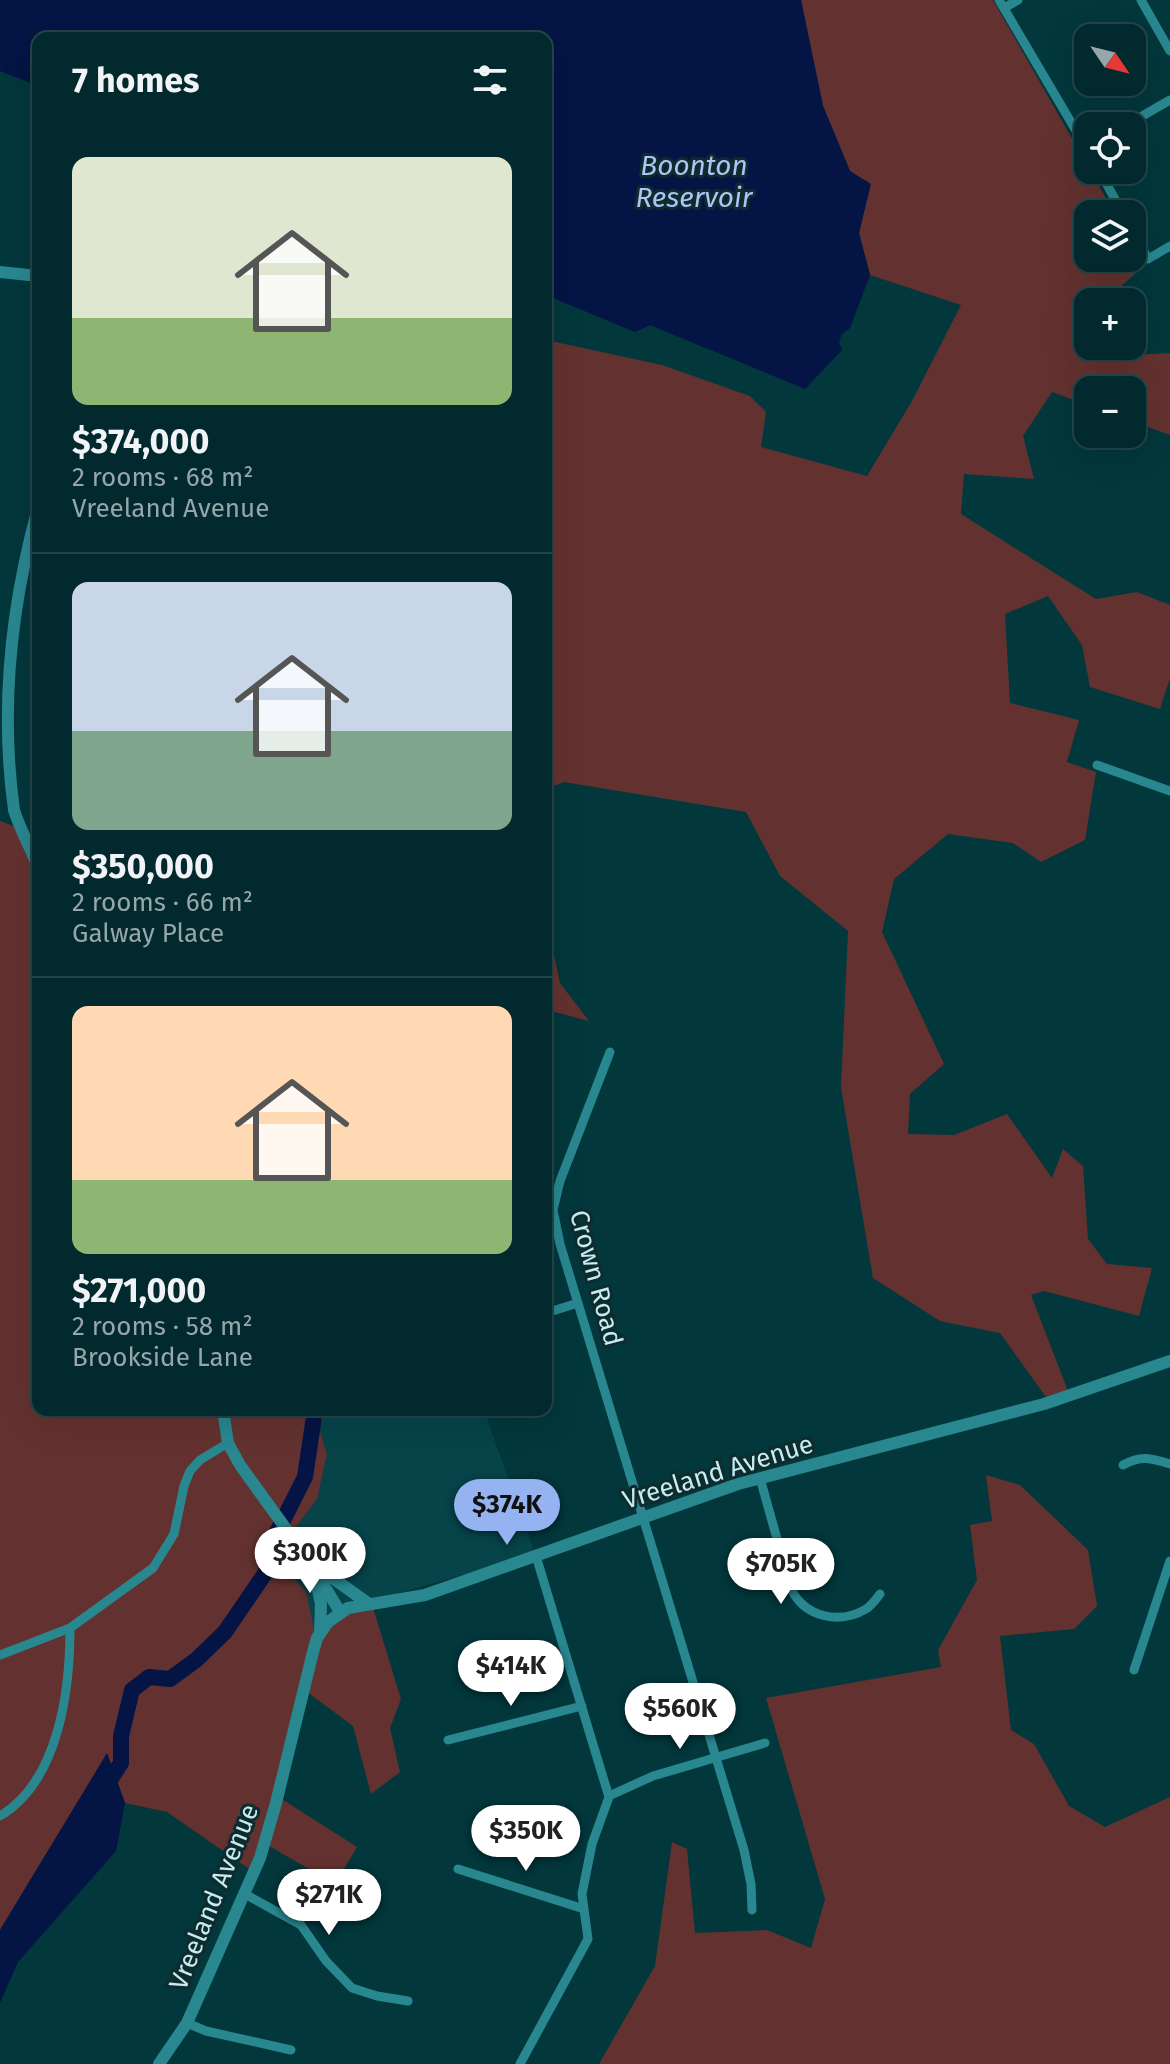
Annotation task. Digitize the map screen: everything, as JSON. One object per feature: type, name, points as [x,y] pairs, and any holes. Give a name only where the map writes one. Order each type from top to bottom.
[{"type":"street","points":[[1018,0],[1001,4],[1074,126]]},
{"type":"street","points":[[1141,0],[1170,51]]},
{"type":"street","points":[[1146,114],[1170,100]]},
{"type":"street","points":[[1146,255],[1148,259],[1170,246]]},
{"type":"street","points":[[0,272],[32,275]]},
{"type":"street","points":[[32,531],[5,645],[2,704],[5,756],[14,811],[32,853]]},
{"type":"street","points":[[1097,765],[1170,791]]},
{"type":"street","name":"Crown Road","points":[[610,1052],[560,1181],[553,1210],[578,1303],[744,1850],[751,1884],[752,1910]]},
{"type":"street","points":[[552,1311],[578,1303]]},
{"type":"street","name":"Vreeland Avenue","points":[[159,2064],[187,2023],[260,1858],[313,1652],[328,1622],[340,1612],[425,1595],[760,1478],[1044,1404],[1170,1361]]},
{"type":"street","points":[[224,1416],[228,1443],[249,1481],[310,1562],[340,1612]]},
{"type":"street","points":[[0,1655],[70,1628],[153,1568],[174,1534],[180,1500],[190,1471],[200,1460],[228,1443]]},
{"type":"street","points":[[1123,1465],[1137,1458],[1148,1457],[1170,1464]]},
{"type":"street","points":[[760,1478],[791,1589],[801,1605],[817,1615],[841,1615],[866,1609],[880,1594]]},
{"type":"street","points":[[520,2064],[588,1939],[582,1894],[592,1844],[609,1796],[536,1556]]},
{"type":"street","points":[[1134,1670],[1170,1561]]},
{"type":"street","points":[[310,1562],[369,1604]]},
{"type":"street","points":[[310,1562],[321,1604],[320,1634]]},
{"type":"street","points":[[0,1816],[11,1810],[47,1765],[63,1709],[70,1666],[70,1628]]},
{"type":"street","points":[[448,1740],[582,1706]]},
{"type":"street","points":[[609,1796],[653,1776],[765,1743]]},
{"type":"street","points":[[458,1869],[584,1909]]},
{"type":"street","points":[[243,1893],[301,1925],[326,1961],[352,1988],[408,2001]]},
{"type":"street","points":[[187,2023],[206,2031],[291,2050]]},
{"type":"shaded area","points":[[801,0],[993,0],[1074,142],[1074,184],[1098,184],[1107,200],[1074,200],[1074,272],[1137,272],[1119,288],[1074,288],[1074,360],[1146,360],[1146,354],[1170,353],[1170,435],[1146,426],[1146,376],[1074,376],[1074,400],[1052,392],[1023,436],[1034,479],[964,474],[961,514],[1096,599],[1137,592],[1170,605],[1170,678],[1160,709],[1090,687],[1082,645],[1048,596],[1005,614],[1010,703],[1079,720],[1067,762],[1096,772],[1085,840],[1041,862],[1013,843],[948,834],[894,879],[882,932],[944,1064],[910,1094],[908,1134],[954,1135],[1007,1114],[1052,1178],[1063,1149],[1083,1166],[1088,1239],[1107,1264],[1152,1268],[1139,1316],[1044,1291],[1031,1295],[1071,1399],[1051,1404],[1000,1333],[940,1321],[873,1278],[841,1088],[848,931],[780,876],[746,812],[564,782],[552,787],[552,341],[662,365],[750,396],[766,412],[761,447],[867,476],[912,401],[961,305],[870,275],[859,233],[870,185],[850,171],[823,106]]},
{"type":"shaded area","points":[[0,821],[22,829],[32,854],[32,1416],[324,1416],[319,1428],[327,1454],[317,1499],[286,1540],[280,1565],[306,1591],[315,1634],[371,1601],[401,1699],[390,1728],[400,1772],[371,1794],[353,1726],[303,1689],[277,1796],[357,1847],[335,1884],[264,1843],[252,1871],[167,1812],[125,1803],[107,1754],[0,1930]]},
{"type":"shaded area","points":[[552,946],[560,983],[589,1021],[552,1011]]},
{"type":"shaded area","points":[[324,1416],[486,1416],[535,1554],[371,1601],[315,1634],[280,1565],[286,1540],[317,1499],[327,1454],[319,1428]]},
{"type":"shaded area","points":[[986,1475],[1020,1485],[1088,1550],[1097,1606],[1074,1629],[1000,1636],[1011,1730],[1034,1744],[1069,1806],[1105,1827],[1170,1797],[1170,2064],[599,2064],[655,1966],[672,1842],[687,1849],[695,1933],[767,1930],[811,1948],[825,1899],[766,1698],[941,1667],[938,1650],[977,1580],[970,1525],[992,1521]]},
{"type":"water","name":"Boonton Reservoir","points":[[0,0],[801,0],[823,106],[850,171],[871,184],[859,233],[870,275],[850,328],[842,334],[839,342],[842,350],[805,389],[650,325],[635,332],[552,297],[552,32],[32,32],[32,84],[0,71]]},
{"type":"water","points":[[107,1753],[125,1803],[116,1851],[18,1962],[0,2003],[0,1930]]},
{"type":"waterway","points":[[103,1791],[121,1763],[121,1736],[132,1690],[149,1677],[170,1679],[196,1660],[225,1632],[268,1569],[271,1544],[305,1477],[314,1416]]}]
